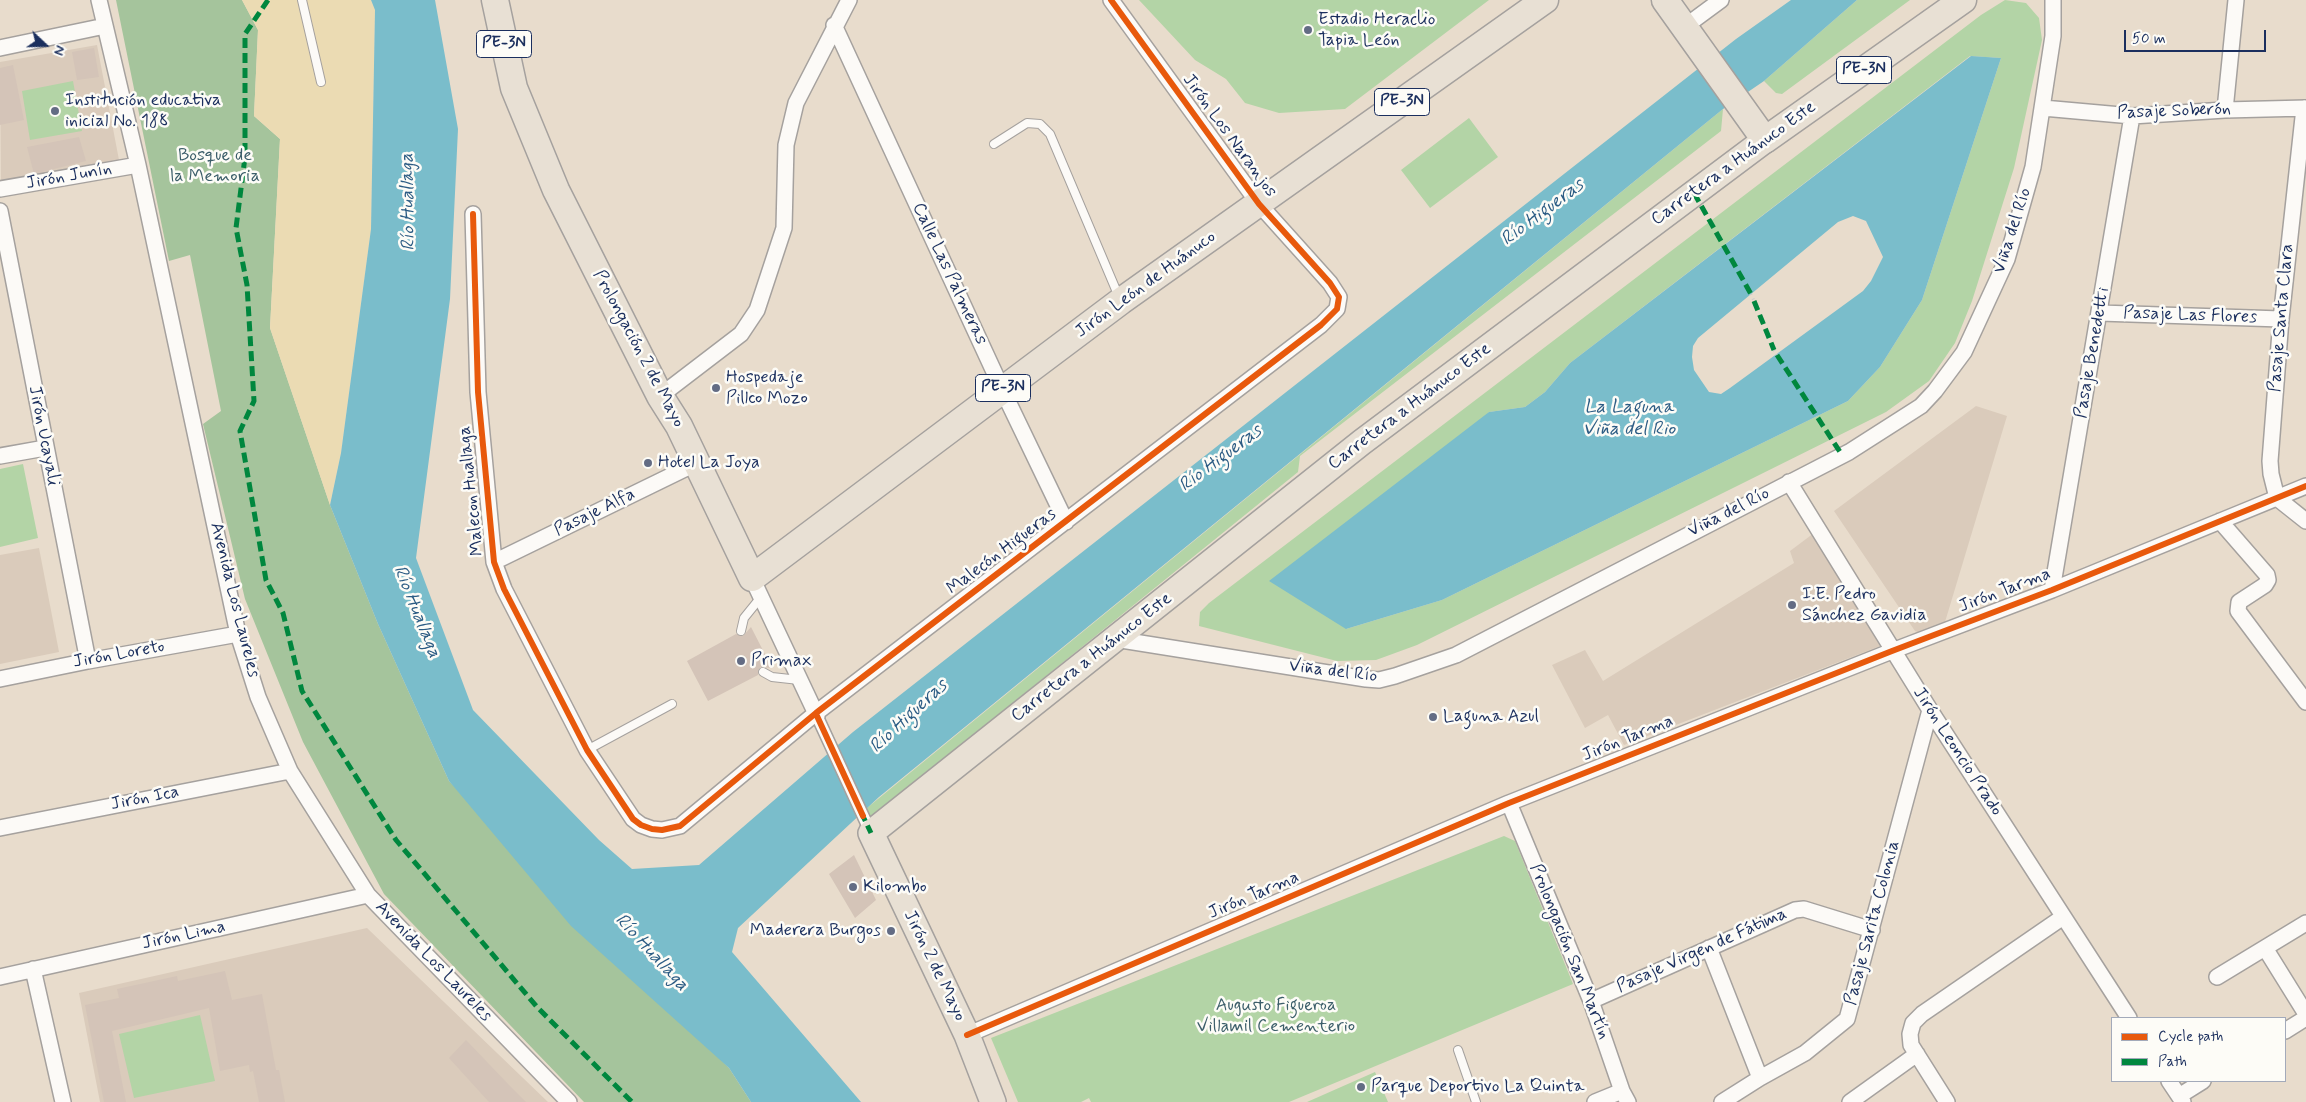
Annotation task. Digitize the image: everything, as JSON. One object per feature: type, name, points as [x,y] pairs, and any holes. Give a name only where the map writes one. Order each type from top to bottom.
[{"type":"highway","name":"Prolongación 2 de Mayo","points":[[495,0],[514,88],[556,190],[660,396],[679,426],[756,588]]},
{"type":"highway","name":"Jirón León de Huánuco","points":[[756,588],[1002,389],[1545,0]]},
{"type":"highway","points":[[1665,0],[1765,140]]},
{"type":"highway","name":"Carretera a Huánuco Este","points":[[1765,140],[1963,0]]},
{"type":"main road","name":"Carretera a Huánuco Este","points":[[867,824],[1116,639],[1362,442],[1765,140]]},
{"type":"main road","name":"Jirón 2 de Mayo","points":[[867,824],[967,1035],[993,1102]]},
{"type":"street","name":"Avenida Los Laureles","points":[[99,0],[138,165],[238,634],[258,697],[290,771],[368,895],[569,1102]]},
{"type":"street","points":[[660,396],[741,334],[757,310],[784,228],[786,145],[796,103],[834,25],[849,0]]},
{"type":"street","name":"Jirón Los Naranjos","points":[[1111,0],[1259,204],[1330,283]]},
{"type":"street","points":[[1689,36],[1721,0]]},
{"type":"street","name":"Viña del Río","points":[[1116,639],[1379,680],[1456,656],[1849,452],[1921,406],[1935,391],[1964,352],[2007,259],[2033,167],[2052,36],[2053,0]]},
{"type":"street","points":[[2225,110],[2236,0]]},
{"type":"street","name":"Calle Las Palmeras","points":[[834,25],[1002,389],[1066,522]]},
{"type":"street","points":[[0,48],[105,26]]},
{"type":"street","name":"Pasaje Soberón","points":[[2043,108],[2132,116],[2225,110],[2305,108]]},
{"type":"street","name":"Pasaje Santa Clara","points":[[2277,498],[2270,461],[2280,318],[2305,108]]},
{"type":"street","name":"Pasaje Benedetti","points":[[2052,590],[2132,116]]},
{"type":"street","name":"Jirón Junín","points":[[0,189],[138,165]]},
{"type":"street","name":"Jirón Ucayali","points":[[0,211],[88,661]]},
{"type":"street","name":"Malecon Huallaga","points":[[473,214],[478,392],[494,562],[504,589],[587,750],[633,819],[641,825],[662,830]]},
{"type":"street","name":"Malecón Higueras","points":[[662,830],[680,826],[817,716],[1321,325],[1337,309],[1339,296],[1330,283]]},
{"type":"street","name":"Pasaje Las Flores","points":[[2100,313],[2280,318]]},
{"type":"street","points":[[0,456],[45,448]]},
{"type":"street","name":"Pasaje Alfa","points":[[494,562],[697,463]]},
{"type":"street","name":"Jirón Leoncio Prado","points":[[1789,482],[1892,651],[2128,1017]]},
{"type":"street","name":"Jirón Tarma","points":[[967,1035],[1509,803],[1892,651],[2052,590],[2306,486]]},
{"type":"street","points":[[2277,498],[2306,521]]},
{"type":"street","points":[[2220,521],[2267,575],[2268,580],[2265,585],[2239,602],[2238,611],[2306,702]]},
{"type":"street","name":"Prolongación 2 de Mayo","points":[[756,588],[817,716]]},
{"type":"street","name":"Jirón Loreto","points":[[0,679],[238,634]]},
{"type":"street","name":"Pasaje Sarita Colonia","points":[[1722,1102],[1805,1053],[1847,1018],[1930,710]]},
{"type":"street","name":"PE-3N","points":[[817,716],[867,824]]},
{"type":"street","name":"Jirón Ica","points":[[0,828],[290,771]]},
{"type":"street","name":"Prolongación San Martín","points":[[1509,803],[1591,1001],[1625,1096]]},
{"type":"street","name":"Jirón Lima","points":[[0,977],[368,895]]},
{"type":"street","name":"Pasaje Virgen de Fátima","points":[[1591,1001],[1795,910],[1804,909],[1872,930]]},
{"type":"street","points":[[1947,1102],[1912,1046],[1910,1034],[1913,1023],[1922,1014],[2063,917]]},
{"type":"street","points":[[2216,977],[2265,948],[2303,930]]},
{"type":"street","points":[[1709,948],[1760,1078]]},
{"type":"street","points":[[2265,948],[2306,1014]]},
{"type":"street","points":[[33,969],[63,1102]]},
{"type":"street","points":[[2286,1030],[2306,1018]]},
{"type":"street","points":[[1850,1102],[1917,1054]]},
{"type":"street","points":[[2170,1082],[2181,1099],[2202,1082]]},
{"type":"street","points":[[1595,1102],[1625,1096]]},
{"type":"lane","points":[[302,0],[321,82]]},
{"type":"lane","points":[[994,144],[1027,122],[1040,124],[1050,134],[1121,302]]},
{"type":"lane","points":[[741,631],[756,588]]},
{"type":"lane","points":[[763,672],[772,677],[801,680]]},
{"type":"lane","points":[[587,750],[672,704]]},
{"type":"lane","points":[[1458,1050],[1476,1102]]},
{"type":"path","points":[[1752,294],[1754,301]]},
{"type":"path","points":[[1774,350],[1777,355]]},
{"type":"shaded area","name":"Institución educativa inicial No. 188","points":[[97,45],[119,160],[1,183],[0,62]]},
{"type":"shaded area","points":[[1976,406],[2007,416],[1945,622],[1922,634],[1915,631],[1834,511]]},
{"type":"shaded area","name":"I.E. Pedro Sánchez Gavidia","points":[[1814,533],[1880,646],[1624,745],[1608,715],[1585,728],[1552,665],[1585,650],[1603,681],[1794,563],[1790,551]]},
{"type":"shaded area","points":[[39,548],[59,652],[0,664],[0,555]]},
{"type":"shaded area","points":[[367,928],[548,1102],[100,1102],[79,993]]},
{"type":"green space","name":"Bosque de la Memoria","points":[[116,0],[242,0],[258,30],[254,116],[280,139],[270,328],[330,505],[378,624],[449,781],[729,1068],[751,1102],[584,1102],[384,894],[303,742],[245,599],[203,424],[221,411],[190,255],[169,261]]},
{"type":"green space","name":"Estadio Heraclio Tapia León","points":[[1139,0],[1489,0],[1345,109],[1279,113],[1245,103],[1226,79],[1195,60]]},
{"type":"green space","points":[[1857,0],[1910,0],[1782,94],[1776,93],[1764,81]]},
{"type":"green space","points":[[2005,0],[2026,3],[2039,18],[2042,40],[2014,168],[1972,301],[1955,343],[1929,381],[1886,412],[1417,645],[1376,660],[1337,661],[1199,626],[1200,612],[1209,603],[1981,15]],"holes":[[[1970,56],[2001,58],[1922,300],[1880,367],[1848,401],[1442,600],[1346,629],[1489,412],[1525,407],[1545,392],[1570,363]]]},
{"type":"green space","points":[[73,81],[82,131],[30,140],[22,91]]},
{"type":"green space","points":[[1723,109],[1721,131],[1300,456],[1298,472],[872,817],[862,812]]},
{"type":"green space","points":[[1469,118],[1498,157],[1430,208],[1401,170]]},
{"type":"green space","points":[[23,464],[38,538],[0,547],[0,469]]},
{"type":"green space","name":"Augusto Figueroa Villamil Cementerio","points":[[1504,836],[1515,841],[1573,984],[1289,1102],[1091,1102],[1089,1098],[1081,1102],[1018,1102],[991,1038]]},
{"type":"green space","points":[[200,1015],[215,1081],[134,1098],[119,1034]]},
{"type":"green space","name":"Parque Deportivo La Quinta","points":[[1375,1072],[1388,1102],[1307,1102]]},
{"type":"sand","points":[[242,0],[371,0],[375,10],[371,229],[341,453],[330,505],[270,328],[280,139],[254,116],[258,30]]},
{"type":"water","points":[[371,0],[435,0],[458,129],[450,299],[416,558],[473,710],[599,840],[632,869],[699,865],[853,732],[1736,39],[1791,0],[1857,0],[1764,81],[1723,109],[879,797],[738,928],[732,952],[861,1102],[751,1102],[729,1068],[571,926],[449,781],[378,624],[330,505],[341,453],[371,229],[375,10]]},
{"type":"water","name":"La Laguna Viña del Rio","points":[[1971,56],[2001,58],[1922,300],[1880,367],[1848,401],[1442,600],[1346,629],[1269,581],[1489,412],[1525,407],[1545,392],[1570,363]],"holes":[[[1853,216],[1866,221],[1883,257],[1871,281],[1863,291],[1721,394],[1709,392],[1694,370],[1693,346],[1698,338],[1838,222]]]},
{"type":"building","points":[[94,48],[99,77],[77,80],[72,52]]},
{"type":"building","points":[[13,65],[24,120],[0,125],[0,68]]},
{"type":"building","points":[[79,137],[86,161],[34,174],[27,147]]},
{"type":"building","points":[[751,627],[772,668],[761,667],[758,670],[758,675],[708,701],[687,661],[736,634],[743,636]]},
{"type":"building","name":"Kilombo","points":[[854,855],[876,900],[855,918],[829,874]]},
{"type":"building","points":[[225,971],[232,1000],[262,994],[276,1070],[279,1070],[285,1102],[259,1102],[253,1071],[250,1072],[249,1065],[220,1071],[209,1008],[112,1031],[126,1102],[104,1102],[85,1005],[119,998],[117,989],[177,976],[178,981]]},
{"type":"building","points":[[466,1040],[526,1102],[489,1102],[449,1058]]},
{"type":"marked path","points":[[268,0],[245,34],[245,157],[236,228],[247,285],[254,401],[240,431],[266,580],[283,613],[302,691],[396,840],[537,1007],[632,1102]]},
{"type":"marked path","points":[[1694,193],[1751,294]]},
{"type":"marked path","points":[[1754,301],[1774,350]]},
{"type":"marked path","points":[[1777,355],[1842,455]]},
{"type":"marked path","points":[[861,812],[871,833]]},
{"type":"cycle path","points":[[473,214],[478,392],[494,562],[504,589],[587,750],[633,819],[641,825],[652,829],[662,830],[680,826],[816,713],[1321,325],[1337,309],[1339,297],[1330,283],[1259,204],[1111,0]]},
{"type":"cycle path","points":[[967,1035],[1509,803],[1892,651],[2052,590],[2306,486]]},
{"type":"cycle path","points":[[817,716],[863,816]]},
{"type":"place","name":"Estadio Heraclio Tapia León","points":[[1308,30]]},
{"type":"place","name":"Institución educativa inicial No. 188","points":[[55,111]]},
{"type":"place","name":"Hospedaje Pillco Mozo","points":[[716,388]]},
{"type":"place","name":"Hotel La Joya","points":[[648,463]]},
{"type":"place","name":"I.E. Pedro Sánchez Gavidia","points":[[1792,605]]},
{"type":"place","name":"Primax","points":[[741,661]]},
{"type":"place","name":"Laguna Azul","points":[[1433,717]]},
{"type":"place","name":"Kilombo","points":[[853,887]]},
{"type":"place","name":"Maderera Burgos","points":[[891,931]]},
{"type":"place","name":"Parque Deportivo La Quinta","points":[[1361,1087]]},
{"type":"water label","name":"Río Huallaga","points":[[409,202]]},
{"type":"water label","name":"Río Higueras","points":[[1543,213]]},
{"type":"water label","name":"Río Higueras","points":[[1221,459]]},
{"type":"water label","name":"Río Huallaga","points":[[416,612]]},
{"type":"water label","name":"Río Higueras","points":[[909,717]]},
{"type":"water label","name":"Río Huallaga","points":[[651,953]]}]
